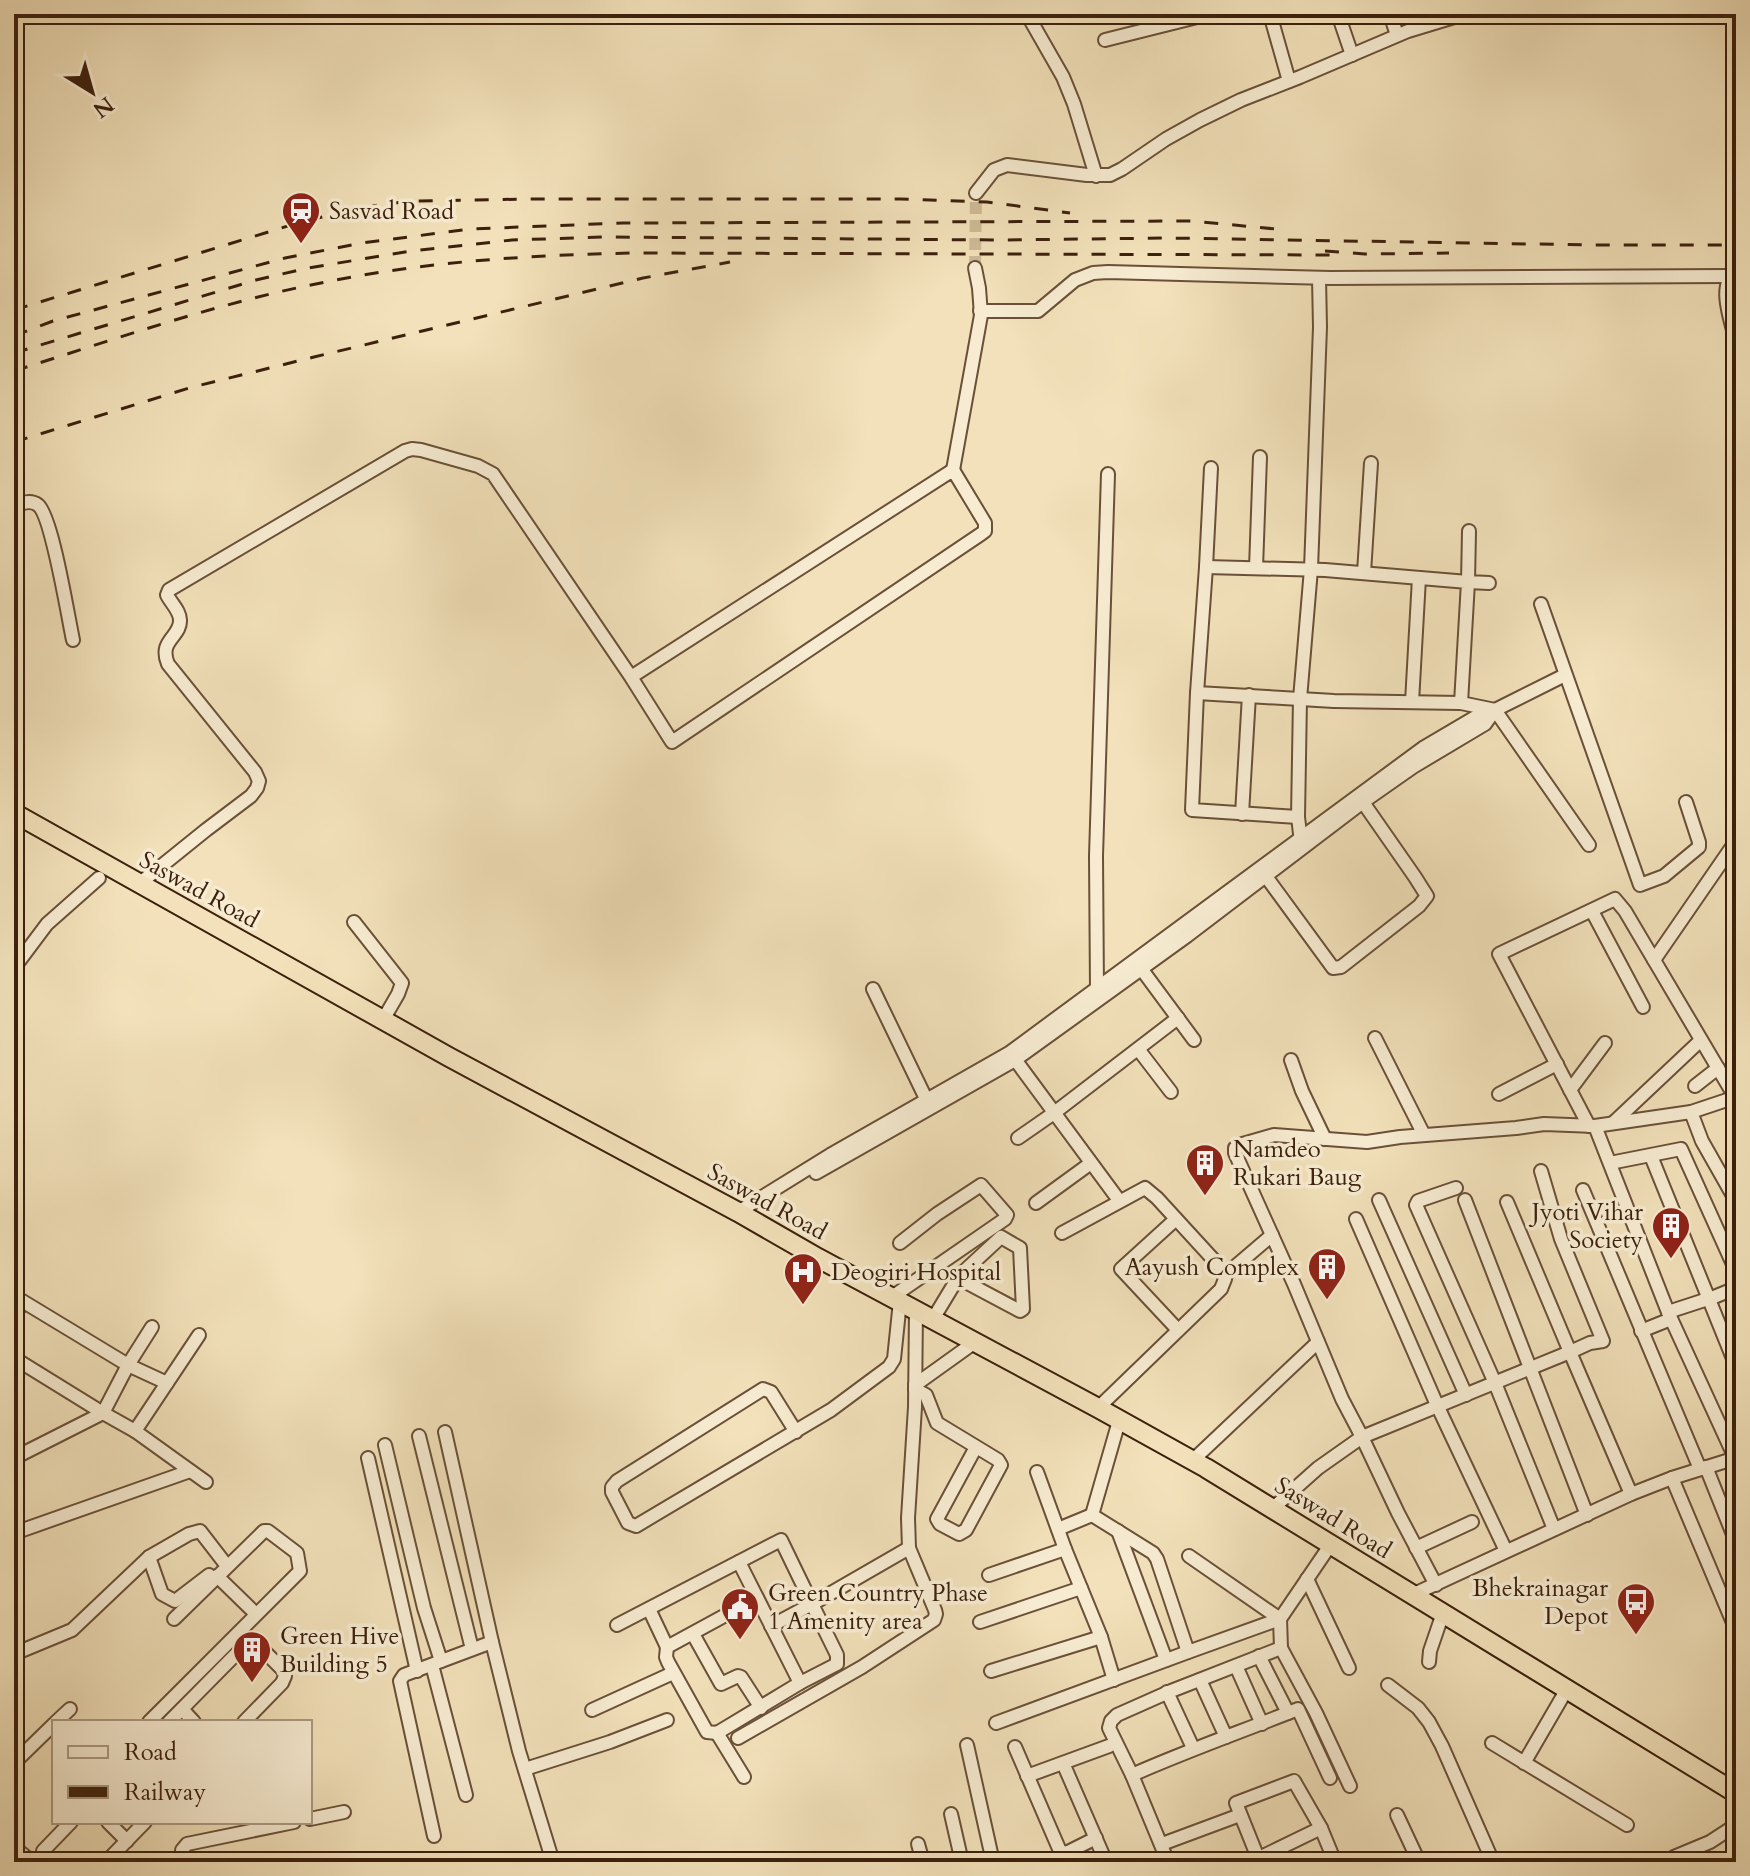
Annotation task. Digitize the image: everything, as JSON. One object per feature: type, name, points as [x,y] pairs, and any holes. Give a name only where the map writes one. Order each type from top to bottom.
[{"type":"highway","name":"Saswad Road","points":[[14,813],[383,1020],[1192,1461],[1736,1793]]},
{"type":"street","points":[[1027,14],[1068,91],[1096,176]]},
{"type":"street","points":[[1105,40],[1209,14]]},
{"type":"street","points":[[1270,14],[1289,81]]},
{"type":"street","points":[[1338,14],[1352,55]]},
{"type":"street","points":[[1390,14],[1397,35]]},
{"type":"street","points":[[976,193],[994,170],[1007,165],[1110,175],[1166,139],[1241,100],[1437,17],[1464,14]]},
{"type":"street","points":[[139,884],[251,796],[259,781],[168,664],[165,648],[180,622],[180,615],[167,595],[169,590],[405,451],[421,450],[478,466],[493,474],[672,742],[981,534],[986,527],[953,470],[981,315],[975,268]]},
{"type":"street","points":[[980,311],[1038,311],[1075,280],[1093,273],[1319,278],[1733,274]]},
{"type":"street","points":[[1733,274],[1726,284],[1726,294],[1736,342]]},
{"type":"street","points":[[1301,843],[1298,817],[1300,699],[1311,569],[1319,278]]},
{"type":"street","points":[[1256,568],[1260,457]]},
{"type":"street","points":[[1364,573],[1371,463]]},
{"type":"street","points":[[1211,468],[1192,810],[1298,817]]},
{"type":"street","points":[[631,677],[953,470]]},
{"type":"street","points":[[1097,994],[1096,856],[1108,474]]},
{"type":"street","points":[[14,507],[29,501],[37,503],[42,510],[50,529],[73,640]]},
{"type":"street","points":[[1461,703],[1469,531]]},
{"type":"street","points":[[1206,567],[1311,569],[1489,583]]},
{"type":"street","points":[[1412,702],[1419,578]]},
{"type":"street","points":[[1541,604],[1640,885],[1664,876],[1699,847],[1686,802]]},
{"type":"street","points":[[742,1214],[1012,1056],[1361,799],[1485,724],[1495,710],[1565,675]]},
{"type":"street","points":[[1197,693],[1461,703],[1495,710],[1589,845]]},
{"type":"street","points":[[1242,814],[1249,695]]},
{"type":"street","points":[[1263,873],[1333,968],[1341,967],[1419,906],[1427,896],[1361,799]]},
{"type":"street","points":[[1654,960],[1736,841]]},
{"type":"street","points":[[14,968],[47,924],[99,878]]},
{"type":"street","points":[[1412,1595],[1436,1585],[1631,1494],[1736,1458],[1670,1315],[1610,1163],[1592,1126],[1499,954],[1615,899],[1735,1097],[1691,1112],[1592,1126],[1555,1124],[1367,1142],[1274,1135],[1235,1148],[1342,1399],[1436,1585]]},
{"type":"street","points":[[1592,911],[1643,1007]]},
{"type":"street","points":[[354,922],[402,983],[383,1020]]},
{"type":"street","points":[[1138,964],[1194,1040]]},
{"type":"street","points":[[873,989],[928,1104]]},
{"type":"street","points":[[1018,1138],[1178,1018]]},
{"type":"street","points":[[1375,1038],[1424,1135]]},
{"type":"street","points":[[1613,1123],[1701,1040]]},
{"type":"street","points":[[1570,1090],[1605,1043]]},
{"type":"street","points":[[1138,1049],[1171,1092]]},
{"type":"street","points":[[1012,1056],[1118,1199]]},
{"type":"street","points":[[1291,1060],[1325,1139]]},
{"type":"street","points":[[1499,1094],[1557,1064]]},
{"type":"street","points":[[1695,1086],[1718,1068]]},
{"type":"street","points":[[1691,1112],[1702,1141],[1736,1201]]},
{"type":"street","points":[[1610,1163],[1681,1149],[1736,1271]]},
{"type":"street","points":[[1651,1156],[1736,1366]]},
{"type":"street","points":[[1036,1203],[1091,1163]]},
{"type":"street","points":[[1272,1509],[1318,1468],[1362,1437],[1576,1348],[1603,1341],[1561,1239],[1541,1171]]},
{"type":"street","points":[[796,1432],[771,1392],[763,1389],[617,1481],[612,1492],[628,1523],[636,1526],[796,1432],[831,1410],[889,1367],[894,1359],[903,1302],[1007,1215],[981,1185],[900,1243]]},
{"type":"street","points":[[1062,1233],[1145,1188],[1222,1269],[1225,1279],[1221,1289],[1098,1408]]},
{"type":"street","points":[[1456,1188],[1418,1201],[1416,1205],[1495,1383],[1554,1529]]},
{"type":"street","points":[[1583,1190],[1641,1331],[1736,1542]]},
{"type":"street","points":[[1379,1200],[1466,1395]]},
{"type":"street","points":[[1465,1200],[1587,1515]]},
{"type":"street","points":[[1507,1202],[1631,1494]]},
{"type":"street","points":[[1176,1219],[1121,1269],[1178,1330]]},
{"type":"street","points":[[1356,1219],[1437,1405],[1506,1551]]},
{"type":"street","points":[[1224,1276],[1272,1235]]},
{"type":"street","points":[[933,1319],[958,1278],[1003,1237],[1020,1248],[1023,1309],[1020,1311],[958,1278]]},
{"type":"street","points":[[1641,1331],[1670,1315],[1736,1288]]},
{"type":"street","points":[[14,1316],[19,1299],[128,1365],[167,1383]]},
{"type":"street","points":[[738,1738],[862,1667],[934,1620],[935,1610],[909,1548],[915,1387],[903,1302]]},
{"type":"street","points":[[14,1458],[103,1413],[152,1327]]},
{"type":"street","points":[[135,1431],[199,1335]]},
{"type":"street","points":[[915,1387],[975,1342]]},
{"type":"street","points":[[1192,1461],[1318,1342]]},
{"type":"street","points":[[14,1358],[135,1431],[206,1482]]},
{"type":"street","points":[[915,1387],[926,1395],[937,1423],[998,1460],[1000,1468],[966,1530],[959,1534],[940,1524],[937,1519],[976,1447]]},
{"type":"street","points":[[1092,1515],[1119,1421]]},
{"type":"street","points":[[445,1432],[492,1642],[553,1862]]},
{"type":"street","points":[[419,1436],[472,1649]]},
{"type":"street","points":[[385,1445],[466,1795]]},
{"type":"street","points":[[368,1458],[417,1671]]},
{"type":"street","points":[[14,1533],[190,1471]]},
{"type":"street","points":[[1037,1472],[1101,1637],[1114,1680]]},
{"type":"street","points":[[1672,1478],[1736,1630]]},
{"type":"street","points":[[1058,1529],[1092,1515]]},
{"type":"street","points":[[1092,1515],[1147,1549],[1157,1559],[1188,1652]]},
{"type":"street","points":[[1416,1548],[1472,1522]]},
{"type":"street","points":[[14,1654],[72,1630],[149,1557],[189,1534],[200,1531],[226,1564]]},
{"type":"street","points":[[149,1557],[162,1594],[175,1601],[226,1564],[264,1531],[297,1553],[300,1571],[151,1720]]},
{"type":"street","points":[[1118,1531],[1166,1660]]},
{"type":"street","points":[[617,1625],[781,1540],[838,1662],[717,1733],[711,1733],[705,1730],[673,1673],[666,1657],[667,1647],[649,1609]]},
{"type":"street","points":[[1331,1544],[1280,1619],[1281,1648],[1350,1786]]},
{"type":"street","points":[[771,1626],[909,1548]]},
{"type":"street","points":[[989,1575],[1065,1549]]},
{"type":"street","points":[[1189,1556],[1280,1619]]},
{"type":"street","points":[[739,1562],[800,1683]]},
{"type":"street","points":[[174,1619],[226,1564]]},
{"type":"street","points":[[217,1576],[256,1614]]},
{"type":"street","points":[[1307,1579],[1349,1668]]},
{"type":"street","points":[[980,1622],[1081,1588]]},
{"type":"street","points":[[667,1647],[757,1598]]},
{"type":"street","points":[[1429,1662],[1443,1613]]},
{"type":"street","points":[[996,1723],[1280,1619]]},
{"type":"street","points":[[693,1634],[721,1684],[741,1677],[761,1708]]},
{"type":"street","points":[[991,1671],[1101,1637]]},
{"type":"street","points":[[434,1836],[400,1681],[404,1675],[492,1642]]},
{"type":"street","points":[[171,1720],[245,1645],[251,1643],[257,1644],[283,1670],[285,1676],[282,1683],[246,1720]]},
{"type":"street","points":[[1168,1862],[1109,1728],[1111,1721],[1117,1715],[1167,1692],[1281,1648]]},
{"type":"street","points":[[1259,1656],[1288,1713]]},
{"type":"street","points":[[1236,1666],[1262,1724]]},
{"type":"street","points":[[592,1710],[673,1673]]},
{"type":"street","points":[[1200,1680],[1226,1737]]},
{"type":"street","points":[[1388,1685],[1418,1708],[1429,1722],[1493,1862]]},
{"type":"street","points":[[1524,1763],[1567,1689]]},
{"type":"street","points":[[1167,1692],[1193,1748]]},
{"type":"street","points":[[58,1720],[70,1709]]},
{"type":"street","points":[[182,1709],[192,1720]]},
{"type":"street","points":[[1132,1775],[1193,1748],[1298,1709],[1330,1778]]},
{"type":"street","points":[[525,1769],[667,1720]]},
{"type":"street","points":[[14,1763],[52,1726]]},
{"type":"street","points":[[717,1733],[744,1777]]},
{"type":"street","points":[[1492,1743],[1627,1825]]},
{"type":"street","points":[[967,1745],[993,1862]]},
{"type":"street","points":[[1027,1776],[1109,1746]]},
{"type":"street","points":[[1015,1747],[1060,1851],[1066,1853],[1096,1838]]},
{"type":"street","points":[[1063,1763],[1106,1862]]},
{"type":"street","points":[[1321,1828],[1254,1860],[1236,1803],[1294,1781],[1321,1828],[1335,1862]]},
{"type":"street","points":[[312,1819],[344,1812]]},
{"type":"street","points":[[951,1814],[962,1862]]},
{"type":"street","points":[[1162,1844],[1240,1815]]},
{"type":"street","points":[[1397,1815],[1419,1862]]},
{"type":"street","points":[[48,1862],[43,1851],[69,1824]]},
{"type":"street","points":[[110,1824],[127,1841]]},
{"type":"street","points":[[106,1862],[143,1824]]},
{"type":"street","points":[[183,1862],[182,1850],[187,1844],[284,1824]]},
{"type":"street","points":[[1674,1857],[1710,1842],[1736,1825]]},
{"type":"street","points":[[918,1844],[923,1862]]},
{"type":"street","points":[[15,1847],[16,1862]]},
{"type":"street","points":[[15,1847],[32,1862]]},
{"type":"tunnel","points":[[975,268],[976,193]]},
{"type":"railway","points":[[14,310],[304,221],[412,201],[901,199],[987,202],[1070,213]]},
{"type":"railway","points":[[14,336],[53,321],[285,258],[362,243],[470,229],[623,223],[1192,221],[1276,229]]},
{"type":"railway","points":[[14,353],[256,280],[308,268],[411,251],[512,240],[605,237],[1168,238],[1736,245]]},
{"type":"railway","points":[[1325,251],[1449,253]]},
{"type":"railway","points":[[14,371],[171,321],[291,289],[407,268],[483,260],[635,253],[1337,255]]},
{"type":"railway","points":[[14,442],[189,388],[643,278],[730,262]]},
{"type":"place","name":"Sasvad Road","points":[[301,245]]},
{"type":"place","name":"Namdeo Rukari Baug","points":[[1205,1197]]},
{"type":"place","name":"Jyoti Vihar Society","points":[[1671,1260]]},
{"type":"place","name":"Aayush Complex","points":[[1327,1301]]},
{"type":"place","name":"Deogiri Hospital","points":[[803,1306]]},
{"type":"place","name":"Bhekrainagar Depot","points":[[1636,1636]]},
{"type":"place","name":"Green Country Phase 1 Amenity area","points":[[740,1641]]},
{"type":"place","name":"Green Hive Building 5","points":[[252,1684]]}]
